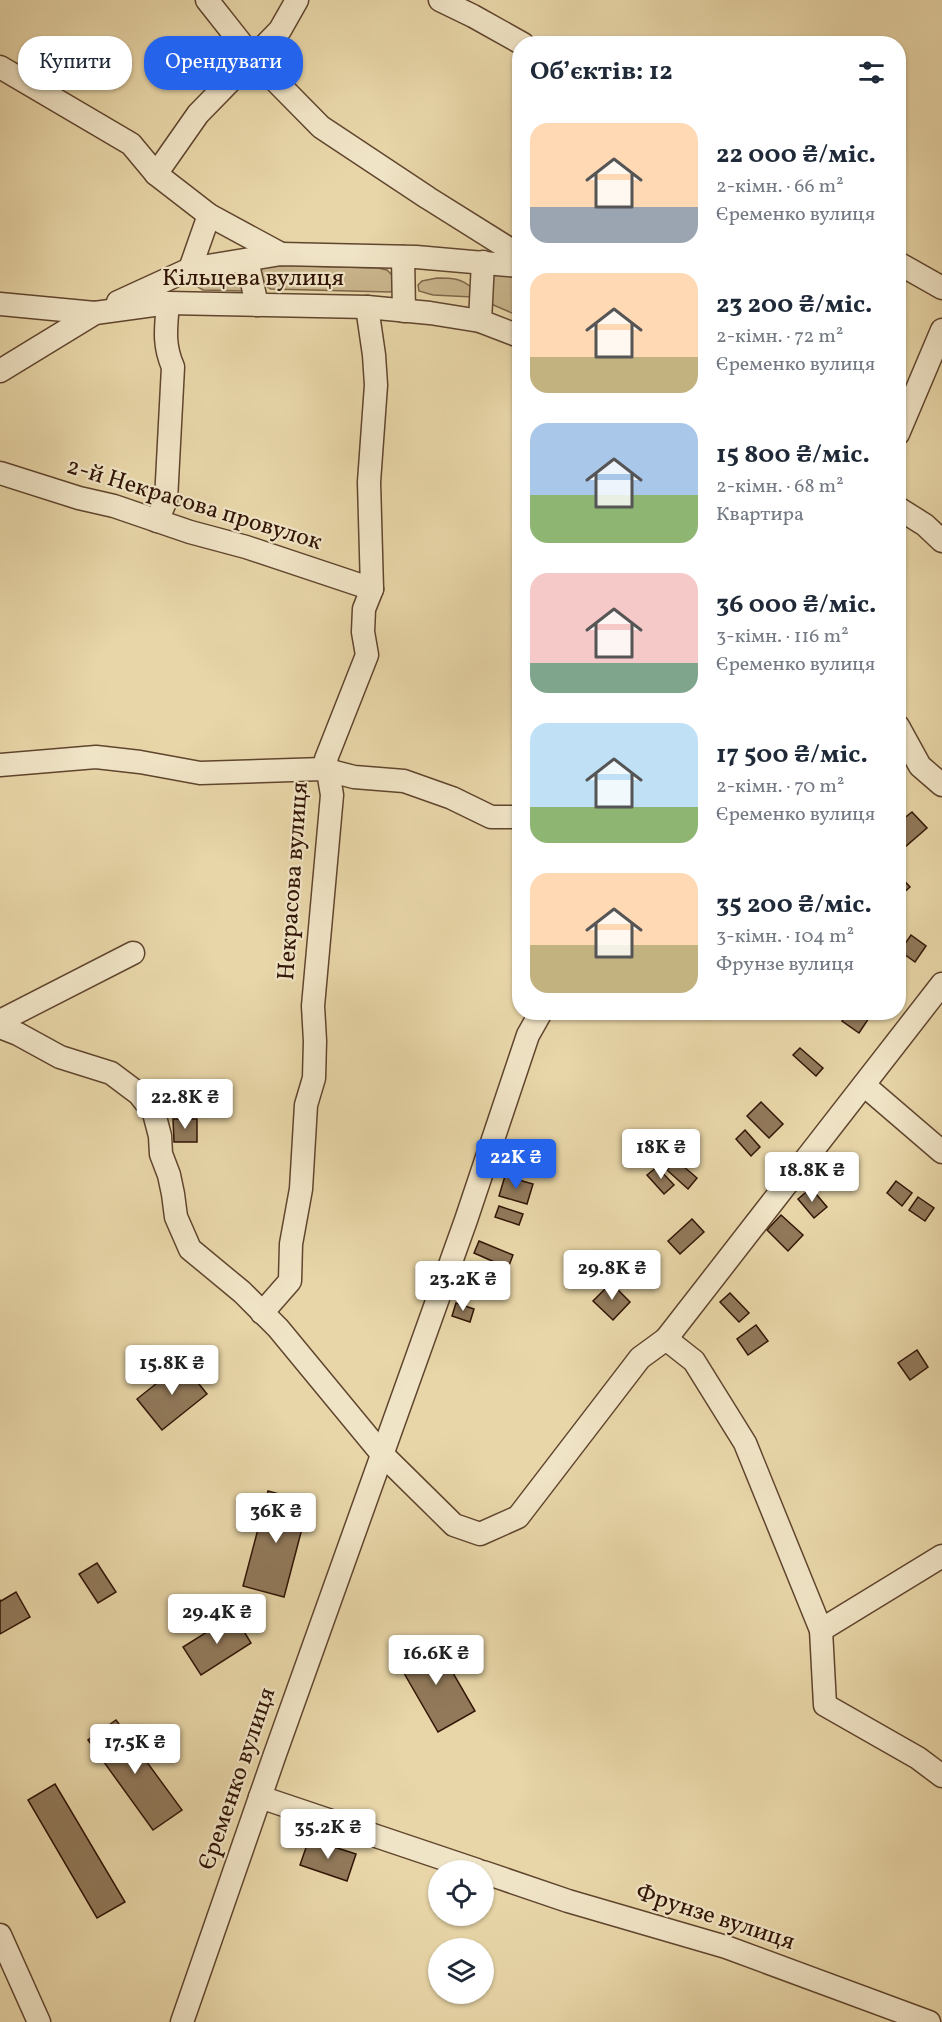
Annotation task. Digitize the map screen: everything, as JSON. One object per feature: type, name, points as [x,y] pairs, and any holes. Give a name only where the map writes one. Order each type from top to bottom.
[{"type":"street","points":[[207,0],[235,36]]},
{"type":"street","points":[[273,36],[297,0]]},
{"type":"street","points":[[440,0],[512,38]]},
{"type":"street","points":[[0,67],[131,144],[156,174],[209,215],[281,255]]},
{"type":"street","points":[[156,174],[198,114],[221,90]]},
{"type":"street","points":[[285,90],[321,127],[512,251]]},
{"type":"street","points":[[190,269],[209,215]]},
{"type":"street","points":[[0,304],[95,313],[190,269],[281,255],[403,257],[512,265]]},
{"type":"street","points":[[403,257],[404,310]]},
{"type":"street","points":[[247,260],[257,305]]},
{"type":"street","points":[[480,321],[483,262]]},
{"type":"street","points":[[906,268],[942,288]]},
{"type":"street","points":[[157,521],[166,500],[173,367],[167,353],[165,337],[168,303]]},
{"type":"street","name":"Кільцева вулиця","points":[[0,371],[95,313],[168,303],[367,307],[404,310],[480,321],[512,333]]},
{"type":"street","name":"Некрасова вулиця","points":[[262,1312],[290,1281],[291,1244],[302,1189],[306,1105],[314,1078],[313,1006],[332,795],[326,759],[367,655],[363,632],[364,609],[372,589],[369,482],[376,385],[367,307]]},
{"type":"street","points":[[906,415],[942,330]]},
{"type":"street","name":"2-й Некрасова провулок","points":[[0,473],[246,547],[372,589]]},
{"type":"street","points":[[906,512],[925,525],[942,541]]},
{"type":"street","points":[[906,741],[920,766],[942,785]]},
{"type":"street","points":[[0,765],[96,757],[140,762],[200,774],[329,771],[354,777],[404,781],[452,798],[491,817],[512,817]]},
{"type":"street","points":[[0,1021],[133,954]]},
{"type":"street","points":[[0,1028],[18,1034],[60,1057],[111,1073],[139,1094],[154,1113],[160,1136],[161,1154],[169,1175],[176,1217],[190,1249],[242,1293],[278,1328],[382,1455],[454,1525],[480,1534],[518,1517],[640,1358],[666,1339],[942,984]]},
{"type":"street","name":"Єременко вулиця","points":[[182,2022],[462,1232],[528,1035],[536,1020]]},
{"type":"street","points":[[864,1084],[942,1152]]},
{"type":"street","points":[[666,1339],[694,1361],[745,1443],[821,1630],[825,1705],[918,1758],[942,1776]]},
{"type":"street","points":[[821,1630],[942,1556]]},
{"type":"street","points":[[260,1797],[447,1860]]},
{"type":"street","name":"Фрунзе вулиця","points":[[494,1876],[568,1901],[726,1947],[929,2022]]},
{"type":"street","points":[[0,1935],[39,2022]]},
{"type":"shaded area","points":[[269,265],[378,268],[387,270],[392,275],[393,290],[390,292],[271,289],[262,281],[259,269]]},
{"type":"shaded area","points":[[239,271],[244,291],[203,290],[196,282],[200,276]]},
{"type":"shaded area","points":[[492,274],[512,275],[512,313],[491,304]]},
{"type":"shaded area","points":[[437,278],[464,282],[472,288],[472,297],[433,295],[419,291],[418,285],[422,281]]},
{"type":"building","points":[[912,812],[927,828],[906,846],[906,817]]},
{"type":"building","points":[[911,935],[926,946],[915,962],[906,955],[906,942]]},
{"type":"building","points":[[843,1020],[868,1020],[859,1033]]},
{"type":"building","points":[[800,1048],[823,1068],[816,1076],[793,1055]]},
{"type":"building","points":[[761,1102],[783,1124],[769,1138],[747,1116]]},
{"type":"building","points":[[173,1119],[197,1119],[197,1142],[174,1142]]},
{"type":"building","points":[[745,1130],[760,1147],[751,1156],[736,1139]]},
{"type":"building","points":[[836,1156],[850,1166],[839,1181],[825,1171]]},
{"type":"building","points":[[676,1160],[697,1178],[688,1189],[667,1170]]},
{"type":"building","points":[[657,1167],[674,1185],[664,1194],[647,1175]]},
{"type":"building","points":[[505,1176],[533,1184],[527,1204],[499,1196]]},
{"type":"building","points":[[896,1181],[912,1193],[902,1206],[887,1193]]},
{"type":"building","points":[[811,1188],[827,1207],[814,1218],[798,1199]]},
{"type":"building","points":[[918,1197],[934,1208],[925,1221],[909,1210]]},
{"type":"building","points":[[499,1206],[523,1214],[519,1225],[495,1217]]},
{"type":"building","points":[[781,1215],[803,1235],[788,1251],[767,1230]]},
{"type":"building","points":[[692,1219],[704,1232],[680,1254],[668,1241]]},
{"type":"building","points":[[479,1241],[513,1255],[508,1268],[474,1253]]},
{"type":"building","points":[[466,1273],[482,1279],[476,1295],[460,1289]]},
{"type":"building","points":[[611,1283],[630,1302],[613,1320],[593,1301]]},
{"type":"building","points":[[730,1293],[749,1313],[739,1322],[720,1302]]},
{"type":"building","points":[[456,1303],[474,1309],[470,1322],[452,1316]]},
{"type":"building","points":[[756,1325],[768,1341],[748,1355],[737,1339]]},
{"type":"building","points":[[917,1350],[928,1367],[910,1380],[898,1363]]},
{"type":"building","points":[[182,1363],[207,1394],[162,1430],[137,1399]]},
{"type":"building","points":[[268,1491],[309,1502],[284,1597],[243,1586]]},
{"type":"building","points":[[97,1563],[116,1592],[98,1603],[79,1574]]},
{"type":"building","points":[[16,1592],[30,1617],[0,1634],[0,1600]]},
{"type":"building","points":[[234,1615],[251,1643],[201,1675],[183,1647]]},
{"type":"building","points":[[434,1640],[475,1711],[438,1732],[397,1661]]},
{"type":"building","points":[[116,1720],[182,1810],[153,1830],[88,1740]]},
{"type":"building","points":[[55,1784],[125,1902],[97,1918],[28,1800]]},
{"type":"building","points":[[309,1839],[356,1854],[347,1881],[300,1865]]}]
